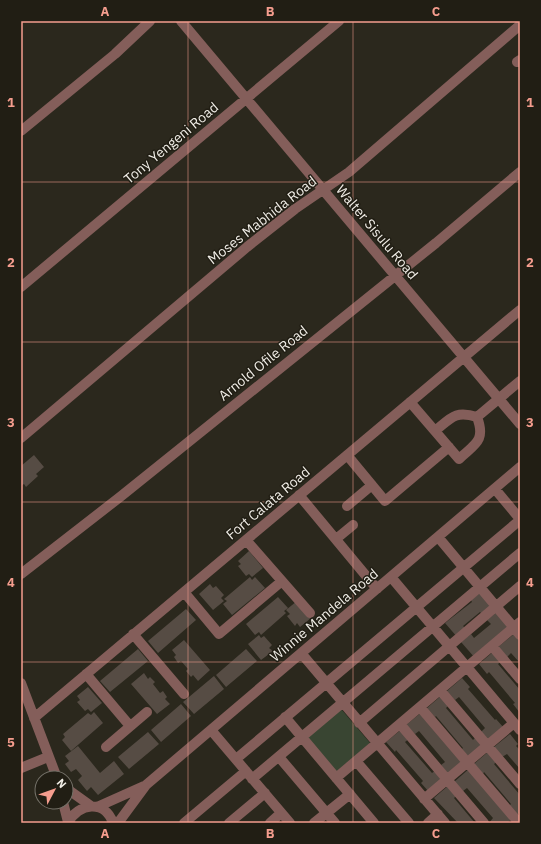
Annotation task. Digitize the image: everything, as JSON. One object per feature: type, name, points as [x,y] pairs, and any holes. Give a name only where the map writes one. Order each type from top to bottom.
[{"type":"street","points":[[21,131],[115,54],[150,21]]},
{"type":"street","name":"Walter Sisulu Road","points":[[181,21],[520,424]]},
{"type":"street","name":"Tony Yengeni Road","points":[[21,287],[339,21]]},
{"type":"street","name":"Moses Mabhida Road","points":[[21,438],[247,247],[349,172],[520,25]]},
{"type":"street","name":"Arnold Ofile Road","points":[[21,574],[120,497],[488,201],[520,172]]},
{"type":"street","name":"Fort Calata Road","points":[[34,718],[464,357],[519,314]]},
{"type":"street","points":[[477,417],[520,381]]},
{"type":"street","points":[[410,402],[459,459],[479,440],[481,429],[477,417]]},
{"type":"street","points":[[435,431],[456,414],[463,413],[477,417]]},
{"type":"street","points":[[347,455],[386,500],[449,447]]},
{"type":"street","name":"Winnie Mandela Road","points":[[118,823],[146,785],[520,467]]},
{"type":"street","points":[[347,506],[372,485]]},
{"type":"street","points":[[236,759],[520,519],[495,489]]},
{"type":"street","points":[[299,495],[377,589]]},
{"type":"street","points":[[336,539],[353,525]]},
{"type":"street","points":[[336,778],[492,646],[518,628],[496,607],[438,537]]},
{"type":"street","points":[[246,540],[310,613]]},
{"type":"street","points":[[252,779],[520,553]]},
{"type":"street","points":[[391,577],[517,726],[487,745],[424,799]]},
{"type":"street","points":[[184,592],[219,634],[282,581]]},
{"type":"street","points":[[360,723],[520,586]]},
{"type":"street","points":[[133,634],[184,694]]},
{"type":"street","points":[[492,646],[520,679]]},
{"type":"street","points":[[301,653],[445,823]]},
{"type":"street","points":[[86,674],[130,726]]},
{"type":"street","points":[[21,683],[54,770]]},
{"type":"street","points":[[440,690],[520,784]]},
{"type":"street","points":[[420,707],[517,821]]},
{"type":"street","points":[[106,747],[147,712]]},
{"type":"street","points":[[285,717],[374,823]]},
{"type":"street","points":[[400,724],[484,823]]},
{"type":"street","points":[[211,730],[290,823]]},
{"type":"street","points":[[21,768],[48,757]]},
{"type":"street","points":[[279,757],[335,823]]},
{"type":"street","points":[[356,761],[409,823]]},
{"type":"street","points":[[184,823],[246,771]]},
{"type":"street","name":"Winnie Mandela Road","points":[[68,823],[73,814],[81,808],[94,807],[146,785]]},
{"type":"street","points":[[74,793],[109,815],[113,823]]},
{"type":"street","points":[[229,823],[265,793]]},
{"type":"street","points":[[314,823],[350,794]]},
{"type":"street","points":[[65,810],[68,823]]},
{"type":"street","points":[[270,823],[281,813]]},
{"type":"street","points":[[428,823],[438,814]]},
{"type":"green space","points":[[341,709],[370,743],[335,773],[306,739]]},
{"type":"building","points":[[34,455],[44,467],[36,474],[38,476],[26,487],[24,484],[21,486],[21,466]]},
{"type":"building","points":[[249,551],[263,568],[252,577],[249,574],[246,576],[238,566],[241,564],[238,561]]},
{"type":"building","points":[[250,577],[252,580],[255,577],[265,588],[232,615],[223,604],[227,601],[224,599]]},
{"type":"building","points":[[210,584],[213,588],[216,586],[224,595],[221,598],[224,601],[213,610],[199,594]]},
{"type":"building","points":[[480,593],[493,608],[484,616],[480,612],[463,626],[467,630],[458,638],[445,623],[472,602],[471,600]]},
{"type":"building","points":[[278,597],[288,608],[284,611],[286,613],[261,635],[259,632],[255,635],[246,624]]},
{"type":"building","points":[[297,601],[311,618],[300,627],[297,623],[295,626],[287,616],[290,614],[286,610]]},
{"type":"building","points":[[186,609],[196,620],[158,653],[148,641]]},
{"type":"building","points":[[497,612],[510,628],[475,658],[461,642],[471,634],[474,638],[491,624],[487,620]]},
{"type":"building","points":[[514,634],[520,641],[520,663],[511,653],[507,657],[498,647]]},
{"type":"building","points":[[259,635],[261,638],[264,636],[272,645],[269,648],[273,651],[261,660],[248,644]]},
{"type":"building","points":[[184,640],[210,670],[198,681],[193,675],[191,677],[186,671],[188,669],[181,661],[178,663],[174,657],[176,655],[172,650]]},
{"type":"building","points":[[138,649],[148,661],[110,692],[100,681]]},
{"type":"building","points":[[246,649],[257,661],[226,687],[216,675]]},
{"type":"building","points":[[494,651],[502,661],[498,664],[520,690],[520,713],[513,704],[515,703],[489,672],[487,674],[479,664]]},
{"type":"building","points":[[144,673],[148,679],[150,677],[155,682],[153,684],[160,693],[163,691],[167,697],[165,699],[170,704],[157,714],[131,684]]},
{"type":"building","points":[[214,676],[224,689],[194,714],[183,702]]},
{"type":"building","points":[[462,678],[470,687],[468,689],[504,728],[489,741],[481,732],[485,728],[459,697],[455,700],[447,691]]},
{"type":"building","points":[[88,687],[102,703],[91,712],[88,709],[85,711],[77,702],[80,700],[77,696]]},
{"type":"building","points":[[442,695],[450,704],[446,708],[473,740],[477,736],[485,745],[469,758],[462,749],[463,748],[436,716],[435,717],[427,708]]},
{"type":"building","points":[[181,704],[191,716],[161,742],[151,730]]},
{"type":"building","points":[[94,712],[103,723],[71,751],[62,740],[65,737],[63,734],[88,713],[91,715]]},
{"type":"building","points":[[422,712],[464,762],[449,775],[441,765],[445,762],[419,731],[415,734],[406,725]]},
{"type":"building","points":[[402,729],[410,738],[405,742],[432,773],[436,770],[444,779],[429,792],[421,783],[423,781],[396,750],[395,752],[386,742]]},
{"type":"building","points":[[148,732],[159,744],[129,769],[118,757]]},
{"type":"building","points":[[510,734],[518,744],[516,746],[520,750],[520,769],[507,754],[502,757],[494,747]]},
{"type":"building","points":[[78,746],[100,773],[114,761],[124,774],[98,795],[91,787],[87,791],[78,780],[82,776],[76,769],[70,770],[65,764],[69,761],[65,756]]},
{"type":"building","points":[[489,751],[498,761],[494,764],[520,795],[520,812],[517,815],[509,806],[511,804],[484,772],[483,774],[474,764]]},
{"type":"building","points":[[470,768],[512,819],[507,823],[489,823],[493,818],[467,788],[463,791],[454,782]]},
{"type":"building","points":[[449,785],[457,795],[454,798],[475,823],[458,823],[434,798]]}]
